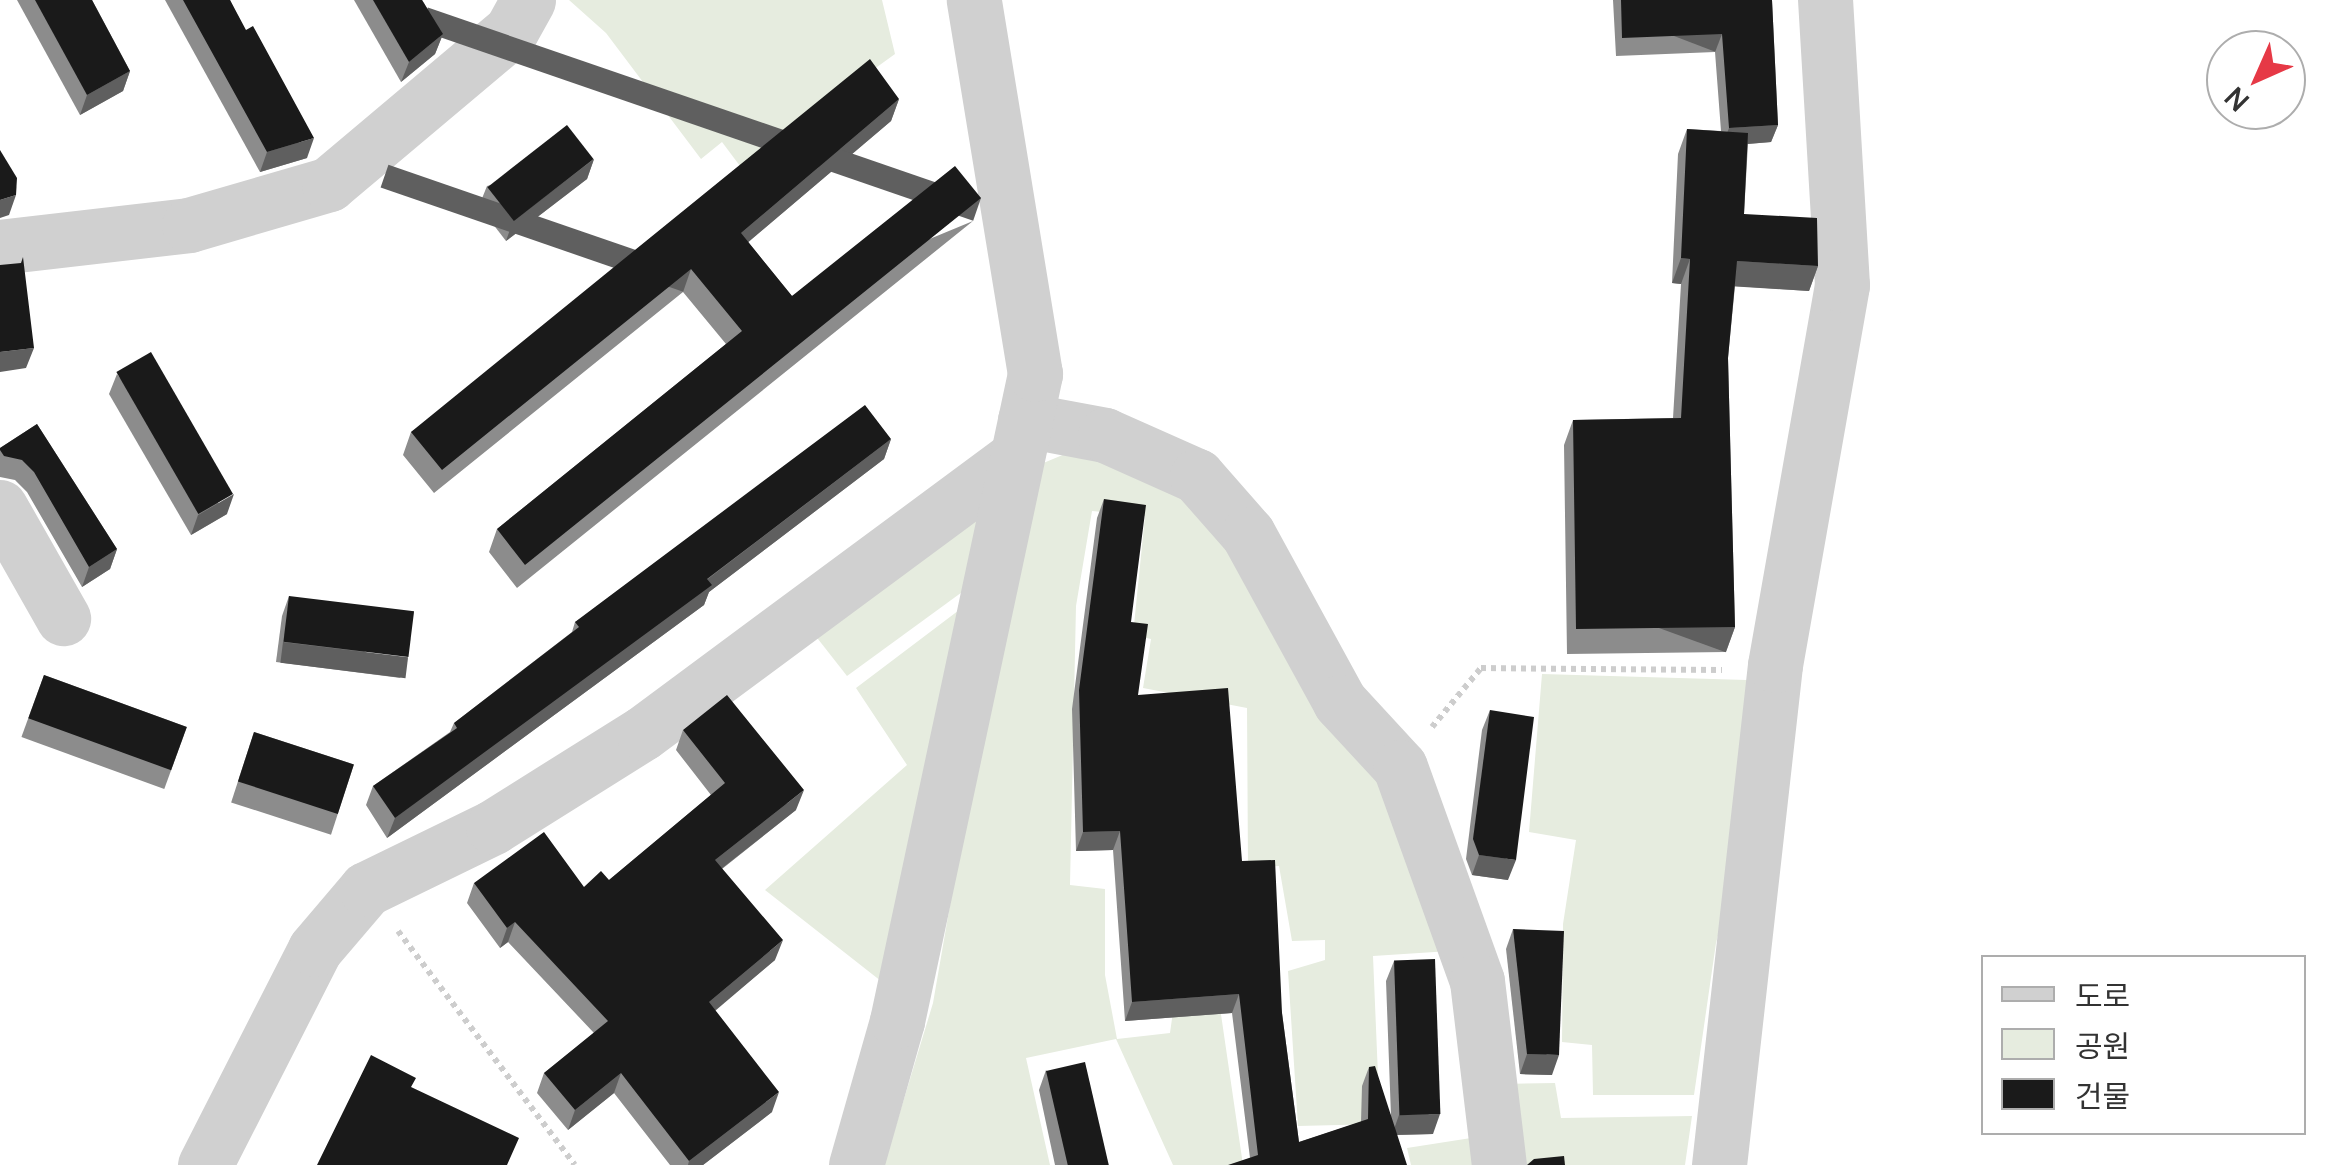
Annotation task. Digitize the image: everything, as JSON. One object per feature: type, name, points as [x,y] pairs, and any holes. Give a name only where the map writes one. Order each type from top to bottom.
[{"type":"street","points":[[0,247],[189,225],[329,184],[511,31],[528,0]]},
{"type":"street","points":[[856,1165],[897,1021],[1035,374],[974,0]]},
{"type":"street","points":[[1719,1165],[1775,665],[1842,285],[1825,0]]},
{"type":"street","points":[[205,1165],[315,949],[366,889],[493,827],[642,733],[1021,438],[1105,435],[1197,476],[1248,534],[1340,702],[1400,768],[1477,981],[1500,1165]]},
{"type":"street","points":[[0,507],[63,618]]},
{"type":"path","points":[[1400,768],[1481,668],[1705,672],[1775,665]]},
{"type":"path","points":[[366,889],[575,1165]]},
{"type":"green space","points":[[569,0],[882,0],[895,54],[740,166],[722,142],[701,159],[606,33]]},
{"type":"green space","points":[[1065,454],[1114,457],[1204,510],[1392,783],[1450,951],[1373,956],[1380,1124],[1298,1126],[1288,971],[1325,960],[1325,940],[1292,941],[1279,866],[1248,868],[1247,708],[1143,688],[1151,639],[1133,635],[1145,516],[1092,511],[1076,606],[1070,885],[1105,889],[1105,975],[1117,1039],[1170,1033],[1177,983],[1217,987],[1243,1165],[1173,1165],[1116,1039],[1026,1058],[1050,1165],[884,1165],[933,1003],[982,721],[1015,598],[1041,464]]},
{"type":"green space","points":[[1004,479],[980,579],[847,676],[807,625]]},
{"type":"green space","points":[[979,595],[886,985],[765,890],[907,765],[856,688]]},
{"type":"green space","points":[[1542,674],[1747,680],[1740,852],[1716,943],[1694,1095],[1593,1095],[1592,1045],[1562,1042],[1563,924],[1576,840],[1529,832]]},
{"type":"green space","points":[[1555,1083],[1561,1118],[1692,1116],[1685,1165],[1508,1165],[1501,1084]]},
{"type":"green space","points":[[1471,1138],[1475,1165],[1411,1165],[1407,1148]]},
{"type":"building","points":[[35,0],[92,0],[130,71],[87,95]]},
{"type":"building","points":[[183,0],[230,0],[246,30],[253,26],[314,138],[267,152]]},
{"type":"building","points":[[373,0],[422,0],[443,34],[409,62]]},
{"type":"building","points":[[1621,0],[1772,0],[1778,125],[1729,128],[1722,34],[1622,38]]},
{"type":"building","points":[[870,59],[899,99],[741,233],[792,296],[955,166],[981,198],[525,565],[497,529],[742,331],[691,269],[442,470],[411,432]]},
{"type":"building","points":[[567,125],[593,159],[514,221],[487,187]]},
{"type":"building","points":[[1687,129],[1748,133],[1744,214],[1817,218],[1818,266],[1737,261],[1728,358],[1735,627],[1576,629],[1573,420],[1681,418],[1690,259],[1681,258]]},
{"type":"building","points":[[0,150],[17,178],[16,195],[0,200]]},
{"type":"building","points":[[23,257],[34,348],[0,352],[0,265],[21,263]]},
{"type":"building","points":[[151,352],[233,494],[198,514],[116,372]]},
{"type":"building","points":[[865,405],[891,439],[707,579],[712,585],[395,818],[373,786],[457,728],[454,723],[579,627],[575,622]]},
{"type":"building","points":[[37,424],[117,549],[89,567],[34,472],[22,460],[4,456],[0,450]]},
{"type":"building","points":[[1104,499],[1146,505],[1131,622],[1148,624],[1138,695],[1228,688],[1242,861],[1275,860],[1282,1013],[1299,1142],[1368,1119],[1369,1067],[1375,1066],[1407,1165],[1228,1165],[1258,1155],[1239,994],[1132,1002],[1120,831],[1083,832],[1079,690]]},
{"type":"building","points":[[289,596],[414,611],[408,657],[283,642]]},
{"type":"building","points":[[44,675],[187,727],[171,770],[28,718]]},
{"type":"building","points":[[727,695],[804,790],[715,860],[783,940],[709,1002],[779,1092],[689,1161],[621,1073],[575,1110],[544,1073],[608,1021],[515,922],[507,928],[474,883],[544,832],[584,887],[601,871],[609,880],[725,783],[683,730]]},
{"type":"building","points":[[1490,710],[1534,717],[1516,860],[1479,855],[1473,839]]},
{"type":"building","points":[[254,732],[354,764],[338,814],[238,781]]},
{"type":"building","points":[[1513,929],[1564,931],[1559,1055],[1527,1054]]},
{"type":"building","points":[[1435,959],[1440,1114],[1399,1115],[1394,960]]},
{"type":"building","points":[[371,1055],[416,1078],[411,1087],[519,1138],[507,1165],[317,1165]]},
{"type":"building","points":[[1085,1062],[1109,1165],[1068,1165],[1046,1071]]},
{"type":"building","points":[[1564,1156],[1565,1165],[1527,1165],[1534,1159]]}]
